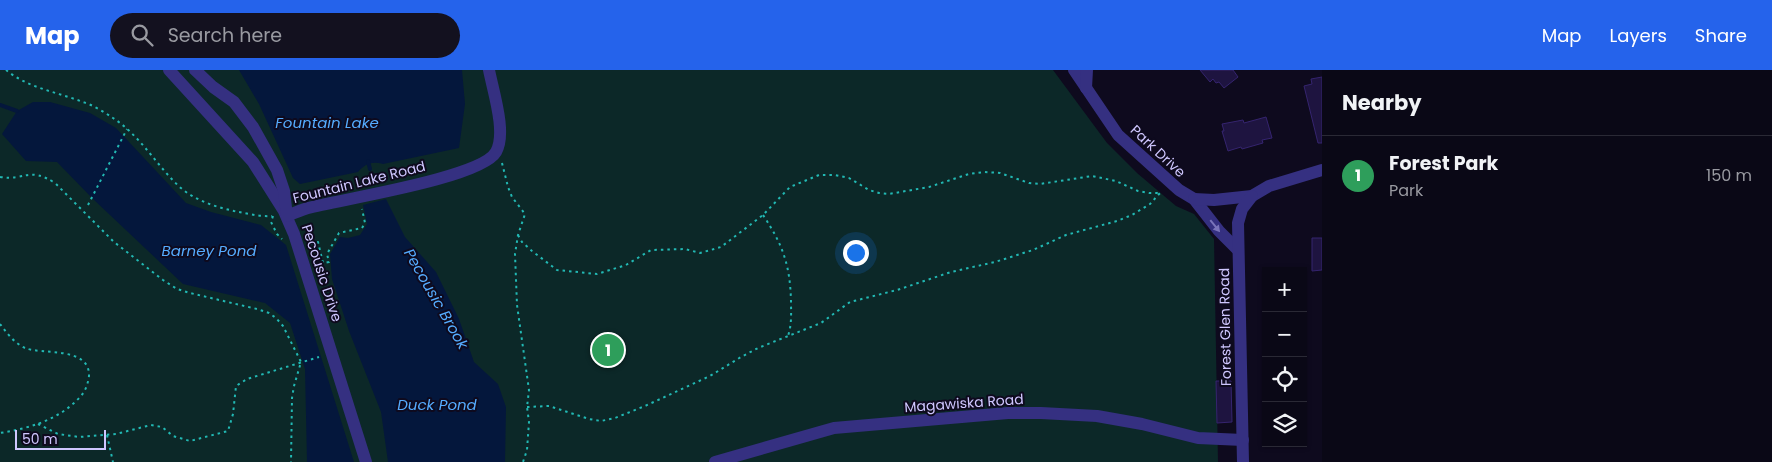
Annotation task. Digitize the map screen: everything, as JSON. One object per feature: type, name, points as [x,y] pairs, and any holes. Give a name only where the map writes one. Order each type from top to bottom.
[{"type":"street","name":"Pecousic Drive","points":[[169,70],[252,162],[286,213],[299,248],[366,462]]},
{"type":"street","name":"Fountain Lake Road","points":[[195,70],[234,102],[253,127],[277,170],[284,191],[286,213],[451,175],[472,168],[496,154]]},
{"type":"street","points":[[489,70],[499,117],[499,139],[496,154]]},
{"type":"street","name":"Park Drive","points":[[1074,70],[1118,135],[1179,190],[1194,199],[1219,231],[1238,250]]},
{"type":"street","points":[[1086,70],[1086,88]]},
{"type":"street","points":[[1194,199],[1214,200],[1252,196],[1269,186],[1322,170]]},
{"type":"street","name":"Forest Glen Road","points":[[1243,462],[1238,223],[1242,209],[1252,196]]},
{"type":"street","name":"Magawiska Road","points":[[715,462],[834,428],[1008,413],[1097,416],[1142,424],[1198,438],[1243,440]]},
{"type":"path","points":[[6,70],[25,82],[86,102],[114,118],[143,144],[172,179],[194,196],[223,208],[264,216],[286,213]]},
{"type":"path","points":[[88,206],[127,128]]},
{"type":"path","points":[[496,154],[500,159],[512,197],[525,214],[518,235],[515,254],[517,305],[528,390],[527,450],[523,462]]},
{"type":"path","points":[[518,235],[532,251],[557,270],[597,274],[626,265],[651,250],[685,248],[700,252],[721,247],[763,215],[790,187],[819,175],[835,174],[849,178],[869,190],[889,194],[929,187],[969,174],[984,172],[1000,173],[1029,183],[1040,184],[1092,176],[1116,181],[1138,192],[1160,193],[1150,204],[1132,215],[1066,235],[1033,250],[996,262],[951,272],[897,290],[855,300],[840,308],[830,318],[821,323],[741,357],[710,376],[615,418],[601,421],[588,419],[549,406],[527,406]]},
{"type":"path","points":[[0,177],[35,173],[43,176],[54,183],[114,242],[163,280],[190,293],[269,313],[283,326],[301,362],[292,398],[291,462]]},
{"type":"path","points":[[299,248],[318,242],[323,263],[329,262],[327,254],[339,233],[362,228],[365,223],[359,196]]},
{"type":"path","points":[[763,215],[776,235],[787,263],[791,281],[792,315],[788,336]]},
{"type":"path","points":[[0,324],[10,337],[26,348],[73,356],[84,361],[88,367],[88,382],[82,395],[71,407],[56,417],[38,424],[0,433]]},
{"type":"path","points":[[38,424],[58,434],[79,437],[107,435],[151,426],[162,427],[173,436],[190,441],[228,431],[236,386],[247,379],[324,355]]},
{"type":"path","points":[[107,435],[113,462]]},
{"type":"green space","points":[[0,70],[1053,70],[1107,143],[1137,173],[1176,206],[1194,214],[1214,239],[1218,462],[0,462]]},
{"type":"water","name":"Fountain Lake","points":[[239,70],[462,70],[465,104],[459,148],[383,164],[372,163],[366,165],[358,172],[300,184],[293,178],[259,104]]},
{"type":"water","name":"Barney Pond","points":[[33,102],[50,102],[90,113],[116,128],[186,203],[211,212],[261,225],[286,245],[354,462],[307,462],[305,369],[290,323],[265,303],[183,284],[92,198],[57,162],[26,161],[2,134],[17,111]]},
{"type":"water","name":"Duck Pond","points":[[386,199],[405,237],[436,272],[459,319],[474,362],[498,384],[506,407],[505,462],[388,462],[381,412],[349,331],[332,279],[330,254],[340,237],[348,238],[360,235],[367,224],[363,205]]},
{"type":"building","points":[[1200,70],[1233,70],[1238,77],[1224,88],[1213,79],[1210,82]]},
{"type":"building","points":[[1322,77],[1322,143],[1318,143],[1304,86],[1312,84],[1311,79]]},
{"type":"building","points":[[1266,117],[1272,138],[1262,140],[1263,143],[1228,151],[1222,131],[1224,131],[1222,124],[1243,120],[1244,123]]},
{"type":"building","points":[[1312,238],[1322,238],[1322,270],[1312,271]]},
{"type":"building","points":[[1216,381],[1231,381],[1232,422],[1217,423]]},
{"type":"waterway","points":[[0,105],[17,111]]},
{"type":"waterway","name":"Pecousic Brook","points":[[368,161],[370,169]]},
{"type":"place","name":"Forest Park","points":[[608,350]]}]
